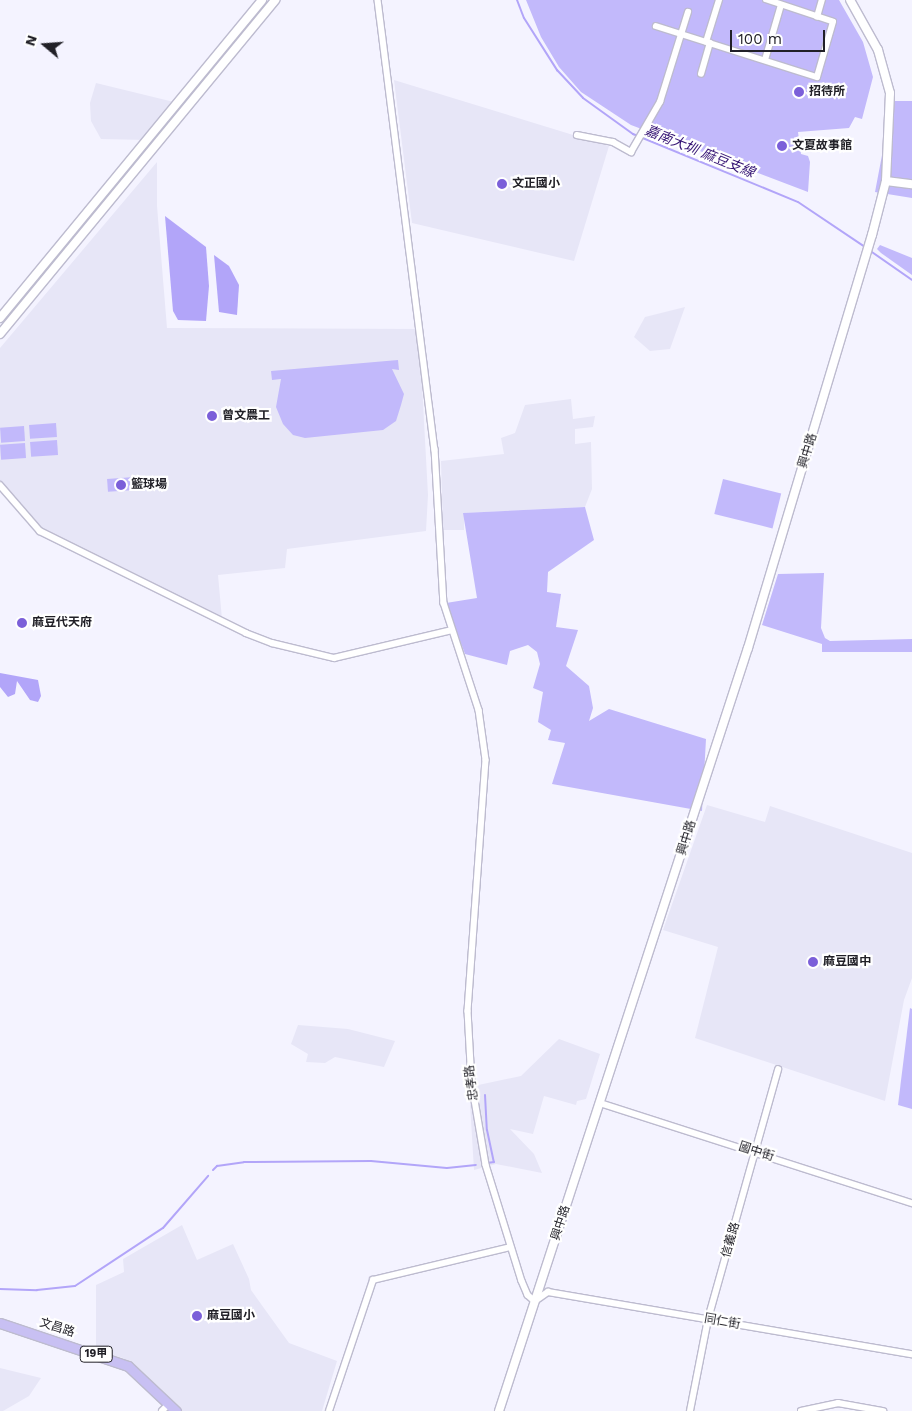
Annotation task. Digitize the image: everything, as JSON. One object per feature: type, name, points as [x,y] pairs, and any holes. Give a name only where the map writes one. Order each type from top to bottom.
[{"type":"main road","points":[[0,318],[262,0]]},
{"type":"main road","points":[[0,334],[275,0]]},
{"type":"main road","name":"興中路","points":[[499,1411],[756,625],[872,235],[886,181],[890,90],[878,50],[850,0]]},
{"type":"main road","points":[[886,181],[912,184]]},
{"type":"main road","name":"文昌路","points":[[0,1324],[116,1360],[128,1366],[173,1408]]},
{"type":"street","name":"忠孝路","points":[[378,0],[427,374],[435,449],[442,591],[452,630],[479,710],[486,760],[468,1011],[472,1084],[486,1165],[510,1247],[528,1295],[535,1301]]},
{"type":"street","points":[[700,74],[719,0]]},
{"type":"street","points":[[656,26],[817,77],[833,22],[767,0]]},
{"type":"street","points":[[817,16],[822,0]]},
{"type":"street","points":[[765,60],[777,2]]},
{"type":"street","points":[[577,135],[613,142],[631,152],[649,124],[660,102],[688,12]]},
{"type":"street","points":[[0,485],[40,531],[246,633],[272,642],[334,658],[452,630]]},
{"type":"street","name":"信義路","points":[[690,1411],[708,1319],[778,1070]]},
{"type":"street","name":"國中街","points":[[600,1103],[912,1203]]},
{"type":"street","points":[[329,1411],[373,1280],[510,1247]]},
{"type":"street","name":"同仁街","points":[[535,1301],[548,1292],[912,1354]]},
{"type":"street","points":[[801,1411],[838,1403],[882,1411]]},
{"type":"street","points":[[162,1411],[173,1408]]},
{"type":"shaded area","points":[[526,0],[839,0],[863,42],[873,77],[862,119],[855,117],[849,128],[798,132],[801,154],[808,156],[810,162],[808,192],[631,125],[581,92],[559,67],[541,37]]},
{"type":"shaded area","name":"文正國小","points":[[394,80],[609,146],[574,261],[412,223]]},
{"type":"shaded area","points":[[96,83],[178,103],[147,140],[101,139],[91,121],[90,103]]},
{"type":"shaded area","points":[[886,101],[912,101],[912,198],[875,192],[886,134]]},
{"type":"shaded area","name":"曾文農工","points":[[157,162],[157,206],[167,328],[419,329],[428,495],[426,531],[287,549],[285,568],[218,575],[222,619],[46,532],[0,484],[0,348]]},
{"type":"shaded area","points":[[165,216],[206,247],[209,286],[206,321],[178,320],[173,311]]},
{"type":"shaded area","points":[[880,245],[912,258],[912,275],[881,253],[877,249]]},
{"type":"shaded area","points":[[214,255],[229,266],[239,285],[237,315],[219,312]]},
{"type":"shaded area","points":[[685,307],[670,349],[650,351],[634,337],[645,317]]},
{"type":"shaded area","points":[[398,360],[399,370],[392,369],[404,394],[396,421],[383,430],[305,438],[293,435],[283,424],[276,407],[281,379],[272,380],[271,371]]},
{"type":"shaded area","points":[[571,399],[573,419],[595,416],[593,427],[575,429],[575,444],[591,442],[592,489],[585,507],[464,513],[464,530],[443,530],[441,461],[504,454],[501,438],[515,433],[525,405]]},
{"type":"shaded area","points":[[56,423],[57,437],[30,439],[29,425]]},
{"type":"shaded area","points":[[24,426],[25,441],[1,443],[0,428]]},
{"type":"shaded area","points":[[57,440],[58,455],[31,457],[30,442]]},
{"type":"shaded area","points":[[25,443],[26,458],[1,460],[0,445]]},
{"type":"shaded area","name":"籃球場","points":[[134,477],[135,490],[108,492],[107,479]]},
{"type":"shaded area","points":[[723,479],[781,494],[773,528],[714,514]]},
{"type":"shaded area","points":[[585,507],[594,540],[548,572],[547,592],[561,594],[556,627],[578,630],[566,666],[589,686],[593,708],[589,721],[609,709],[706,739],[702,811],[552,784],[565,743],[548,740],[551,730],[538,722],[543,692],[533,688],[540,664],[537,652],[528,645],[510,651],[507,665],[465,654],[446,603],[477,598],[463,513]]},
{"type":"shaded area","points":[[824,573],[821,628],[825,638],[830,641],[912,639],[912,652],[822,652],[822,644],[762,625],[778,574]]},
{"type":"shaded area","points":[[0,673],[38,680],[41,696],[38,702],[30,700],[17,681],[15,694],[8,697],[0,687]]},
{"type":"shaded area","name":"麻豆國中","points":[[707,805],[765,822],[770,806],[912,853],[912,978],[904,1000],[885,1101],[695,1038],[718,947],[663,930]]},
{"type":"shaded area","points":[[910,1008],[912,1009],[912,1109],[898,1105]]},
{"type":"shaded area","points":[[298,1025],[348,1029],[395,1041],[384,1067],[335,1057],[325,1063],[306,1062],[308,1054],[291,1044]]},
{"type":"shaded area","points":[[559,1039],[600,1054],[586,1099],[577,1101],[576,1105],[544,1096],[533,1134],[510,1129],[534,1154],[542,1173],[496,1164],[474,1170],[469,1087],[521,1076]]},
{"type":"shaded area","name":"麻豆國小","points":[[182,1225],[197,1260],[233,1244],[249,1279],[251,1290],[289,1343],[337,1361],[322,1411],[177,1411],[123,1358],[96,1351],[96,1285],[124,1272],[123,1259]]},
{"type":"shaded area","points":[[0,1368],[41,1378],[29,1396],[3,1411],[0,1411]]},
{"type":"waterway","name":"嘉南大圳 麻豆支線","points":[[517,0],[524,18],[557,70],[583,98],[633,134],[798,202],[865,247]]},
{"type":"waterway","name":"嘉南大圳 麻豆支線","points":[[869,250],[912,280]]},
{"type":"waterway","points":[[485,1095],[487,1130],[494,1162],[487,1163]]},
{"type":"waterway","points":[[213,1170],[217,1166],[244,1162],[371,1161],[447,1168],[476,1165]]},
{"type":"waterway","points":[[0,1289],[37,1290],[75,1286],[163,1228],[208,1176]]},
{"type":"place","name":"招待所","points":[[799,92]]},
{"type":"place","name":"文夏故事館","points":[[782,146]]},
{"type":"place","name":"文正國小","points":[[502,184]]},
{"type":"place","name":"曾文農工","points":[[212,416]]},
{"type":"place","name":"籃球場","points":[[121,485]]},
{"type":"place","name":"麻豆代天府","points":[[22,623]]},
{"type":"place","name":"麻豆國中","points":[[813,962]]},
{"type":"place","name":"麻豆國小","points":[[197,1316]]}]
